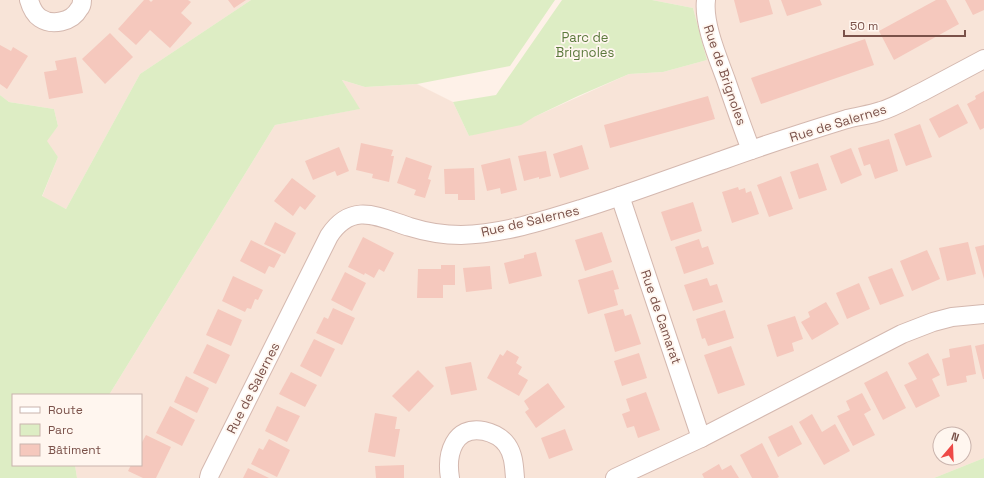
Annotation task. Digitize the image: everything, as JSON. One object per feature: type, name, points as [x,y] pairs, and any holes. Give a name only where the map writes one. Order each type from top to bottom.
[{"type":"street","points":[[29,0],[32,10],[41,18],[51,22],[62,22],[70,18],[79,9],[82,0]]},
{"type":"street","name":"Rue de Brignoles","points":[[706,0],[706,19],[717,56],[751,150]]},
{"type":"street","name":"Rue de Salernes","points":[[209,478],[329,236],[335,227],[343,221],[362,214],[373,215],[384,217],[410,227],[432,232],[460,235],[476,234],[556,217],[849,118],[881,111],[908,99],[984,59]]},
{"type":"street","name":"Rue de Camarat","points":[[620,196],[701,438]]},
{"type":"street","points":[[615,478],[701,438],[902,334],[939,320],[952,317],[984,314]]},
{"type":"street","points":[[450,478],[448,467],[452,447],[457,439],[465,432],[477,430],[489,432],[499,437],[507,445],[512,454],[515,478]]},
{"type":"shaded area","points":[[0,0],[251,0],[140,74],[66,209],[42,197],[58,157],[46,141],[58,126],[54,109],[9,102],[0,95]]},
{"type":"shaded area","points":[[652,0],[984,0],[984,458],[972,463],[972,426],[932,426],[932,466],[964,466],[934,478],[77,478],[75,466],[142,466],[142,394],[110,394],[275,125],[359,109],[342,80],[365,87],[417,84],[453,102],[469,136],[534,117],[629,74],[663,72],[707,60],[693,8]]},
{"type":"green space","points":[[251,0],[555,0],[510,66],[417,84],[365,87],[342,80],[360,109],[275,125],[110,394],[12,394],[12,466],[75,466],[77,478],[0,478],[0,95],[9,102],[54,109],[58,126],[47,141],[58,157],[42,196],[66,209],[140,74]]},
{"type":"green space","name":"Parc de Brignoles","points":[[562,0],[652,0],[693,8],[707,60],[663,72],[629,74],[578,96],[534,117],[521,125],[469,136],[453,102],[496,95]]},
{"type":"green space","points":[[984,458],[984,478],[934,478],[964,466],[972,466],[972,463]]},
{"type":"building","points":[[144,0],[149,0],[151,2],[153,0],[188,0],[191,2],[181,13],[192,23],[170,48],[150,30],[136,45],[118,29]]},
{"type":"building","points":[[228,0],[246,0],[234,8]]},
{"type":"building","points":[[734,0],[769,0],[773,14],[740,23]]},
{"type":"building","points":[[781,0],[820,0],[822,5],[787,16]]},
{"type":"building","points":[[936,0],[946,0],[959,24],[894,60],[879,31]]},
{"type":"building","points":[[965,0],[984,0],[984,10],[973,15]]},
{"type":"building","points":[[110,33],[133,57],[105,84],[82,59]]},
{"type":"building","points":[[865,39],[874,65],[761,104],[751,78]]},
{"type":"building","points":[[0,45],[11,51],[13,47],[28,56],[7,89],[0,84]]},
{"type":"building","points":[[76,57],[83,93],[49,99],[44,72],[57,70],[55,61]]},
{"type":"building","points":[[984,91],[984,128],[980,130],[967,104],[976,99],[975,96]]},
{"type":"building","points":[[708,96],[715,119],[610,148],[604,125]]},
{"type":"building","points":[[958,104],[968,123],[939,138],[929,119]]},
{"type":"building","points":[[920,124],[932,157],[906,166],[894,134]]},
{"type":"building","points":[[889,139],[898,171],[875,179],[870,164],[864,166],[858,148]]},
{"type":"building","points":[[361,143],[393,150],[391,156],[394,156],[389,182],[372,178],[373,174],[356,170]]},
{"type":"building","points":[[582,145],[589,169],[560,178],[553,154]]},
{"type":"building","points":[[339,147],[349,171],[337,176],[335,171],[313,180],[305,161]]},
{"type":"building","points":[[851,148],[862,175],[841,184],[830,156]]},
{"type":"building","points":[[546,151],[551,176],[539,179],[539,177],[524,181],[518,156]]},
{"type":"building","points":[[406,157],[432,166],[428,179],[431,180],[425,198],[414,195],[416,190],[397,183]]},
{"type":"building","points":[[510,158],[517,190],[501,194],[500,188],[487,191],[481,165]]},
{"type":"building","points":[[818,163],[827,190],[799,199],[790,172]]},
{"type":"building","points":[[474,168],[475,200],[458,200],[458,194],[445,194],[444,169]]},
{"type":"building","points":[[781,176],[793,209],[769,217],[757,185]]},
{"type":"building","points":[[292,178],[316,196],[305,210],[300,206],[293,216],[274,201]]},
{"type":"building","points":[[738,187],[739,190],[745,188],[746,193],[751,191],[759,214],[732,223],[722,192]]},
{"type":"building","points":[[693,202],[702,231],[671,241],[661,212]]},
{"type":"building","points":[[275,222],[296,233],[285,254],[264,244]]},
{"type":"building","points":[[602,232],[612,262],[585,271],[575,240]]},
{"type":"building","points":[[363,237],[394,253],[384,272],[379,269],[374,278],[348,267]]},
{"type":"building","points":[[699,239],[702,248],[708,246],[714,264],[684,274],[675,247]]},
{"type":"building","points":[[251,240],[281,255],[274,268],[269,266],[265,274],[240,261]]},
{"type":"building","points":[[968,242],[976,274],[947,281],[939,248]]},
{"type":"building","points":[[984,245],[984,279],[975,247]]},
{"type":"building","points":[[927,250],[940,279],[912,291],[900,261]]},
{"type":"building","points":[[536,252],[542,276],[509,284],[504,263],[524,258],[524,255]]},
{"type":"building","points":[[441,265],[455,265],[455,285],[443,285],[443,298],[417,298],[418,269],[441,269]]},
{"type":"building","points":[[490,266],[492,289],[466,292],[463,268]]},
{"type":"building","points":[[892,268],[904,296],[880,305],[868,277]]},
{"type":"building","points":[[613,270],[619,289],[614,290],[618,305],[588,314],[578,280]]},
{"type":"building","points":[[345,272],[366,283],[352,311],[331,300]]},
{"type":"building","points":[[233,276],[263,290],[258,300],[255,299],[251,309],[247,308],[245,312],[222,301]]},
{"type":"building","points":[[707,278],[710,286],[717,284],[723,302],[693,311],[684,285]]},
{"type":"building","points":[[859,283],[870,309],[847,319],[836,293]]},
{"type":"building","points":[[826,302],[839,324],[812,340],[801,322],[810,317],[808,312]]},
{"type":"building","points":[[333,308],[355,318],[342,345],[316,333],[324,317],[328,319]]},
{"type":"building","points":[[218,309],[242,320],[231,346],[206,335]]},
{"type":"building","points":[[623,309],[625,316],[631,314],[641,344],[615,352],[604,314]]},
{"type":"building","points":[[725,310],[734,338],[708,346],[705,338],[702,339],[696,319]]},
{"type":"building","points":[[795,316],[803,339],[792,343],[794,351],[777,357],[767,325]]},
{"type":"building","points":[[314,339],[335,349],[321,377],[300,366]]},
{"type":"building","points":[[207,344],[230,355],[216,384],[193,373]]},
{"type":"building","points":[[984,344],[984,379],[983,379],[975,346]]},
{"type":"building","points":[[971,345],[976,374],[966,376],[967,382],[947,386],[942,359],[950,357],[949,349]]},
{"type":"building","points":[[731,346],[745,385],[718,394],[704,355]]},
{"type":"building","points":[[507,350],[519,357],[516,363],[522,367],[518,374],[528,380],[519,396],[487,378],[500,354],[503,356]]},
{"type":"building","points":[[639,353],[647,378],[622,386],[614,361]]},
{"type":"building","points":[[928,353],[940,375],[932,379],[940,396],[916,408],[904,385],[917,379],[908,363]]},
{"type":"building","points":[[471,362],[477,390],[451,395],[445,367]]},
{"type":"building","points":[[418,370],[434,386],[409,412],[392,396]]},
{"type":"building","points":[[887,371],[906,408],[883,420],[864,383]]},
{"type":"building","points":[[291,372],[317,385],[305,407],[279,394]]},
{"type":"building","points":[[186,376],[209,388],[197,413],[174,402]]},
{"type":"building","points":[[548,383],[565,407],[536,428],[525,412],[529,409],[524,401]]},
{"type":"building","points":[[646,392],[660,430],[638,438],[634,426],[627,428],[622,414],[630,411],[626,399]]},
{"type":"building","points":[[862,393],[871,410],[864,414],[875,435],[853,446],[837,416],[850,410],[846,401]]},
{"type":"building","points":[[170,406],[195,420],[182,446],[156,433]]},
{"type":"building","points":[[277,406],[300,416],[287,442],[265,431]]},
{"type":"building","points":[[375,413],[397,417],[395,429],[400,429],[395,457],[368,452]]},
{"type":"building","points":[[812,414],[822,432],[835,424],[850,451],[824,465],[799,422]]},
{"type":"building","points":[[792,425],[802,444],[778,457],[768,437]]},
{"type":"building","points":[[565,429],[573,450],[549,459],[541,438]]},
{"type":"building","points":[[146,435],[171,447],[156,478],[143,478],[128,471],[130,466],[142,466],[142,442]]},
{"type":"building","points":[[269,439],[290,450],[277,477],[251,464],[259,448],[263,450]]},
{"type":"building","points":[[762,443],[779,477],[777,478],[752,478],[740,455]]},
{"type":"building","points":[[719,464],[722,470],[731,465],[739,478],[704,478],[702,474]]},
{"type":"building","points":[[404,465],[404,478],[376,478],[375,466]]},
{"type":"building","points":[[248,468],[269,478],[243,478]]}]
